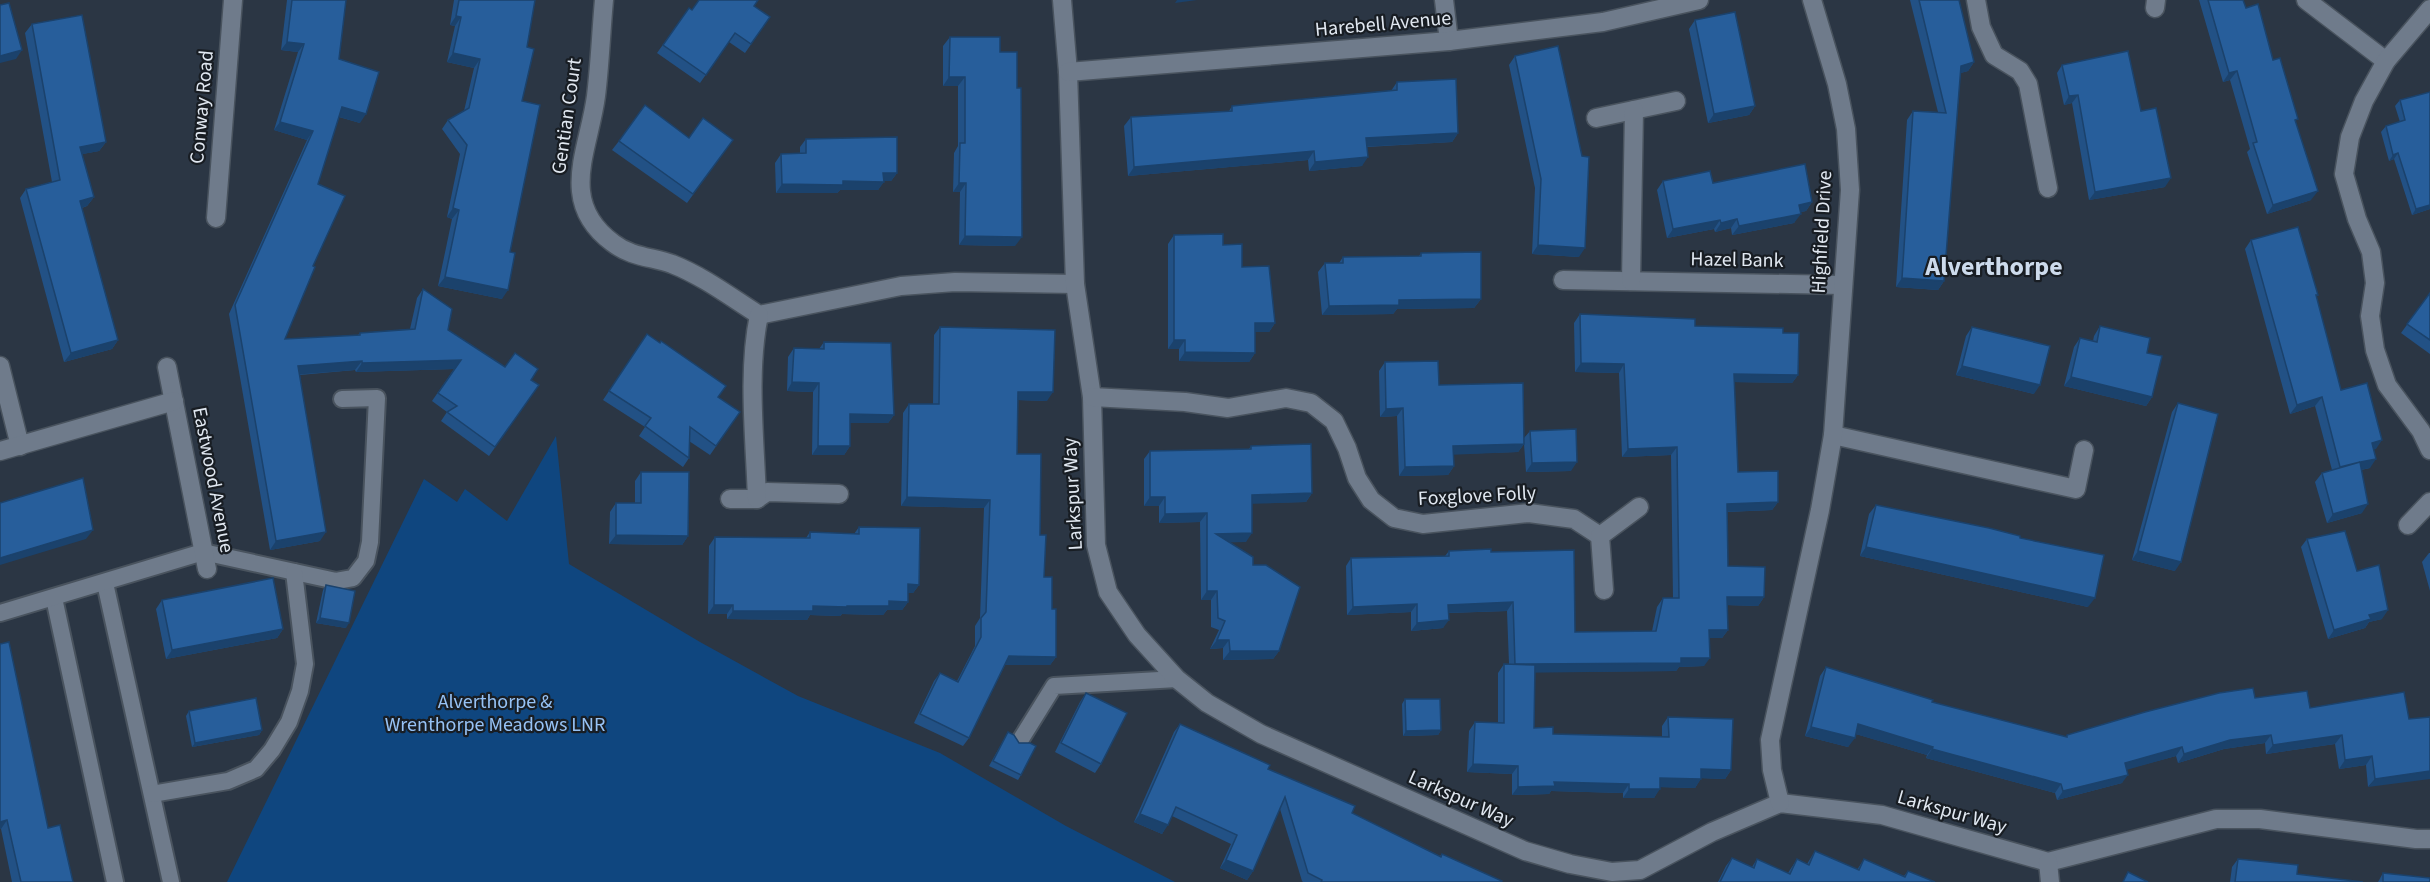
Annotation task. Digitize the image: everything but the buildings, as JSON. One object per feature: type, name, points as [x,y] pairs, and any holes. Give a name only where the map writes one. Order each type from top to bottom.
[{"type":"street","name":"Conway Road","points":[[216,218],[233,0]]},
{"type":"street","name":"Gentian Court","points":[[604,0],[597,94],[590,136],[582,158],[579,183],[583,207],[596,228],[613,244],[635,255],[673,264],[759,315]]},
{"type":"street","name":"Larkspur Way","points":[[1062,0],[1068,72],[1075,284],[1092,397],[1096,545],[1108,591],[1137,635],[1177,679],[1207,704],[1261,734],[1525,851],[1570,864],[1642,876],[1712,832],[1780,803],[1882,815],[2048,862]]},
{"type":"street","points":[[1444,0],[1449,41]]},
{"type":"street","name":"Harebell Avenue","points":[[1068,72],[1449,41],[1603,22],[1699,0]]},
{"type":"street","name":"Highfield Drive","points":[[1780,803],[1772,770],[1770,740],[1820,510],[1833,435],[1850,190],[1846,129],[1837,84],[1812,0]]},
{"type":"street","points":[[1976,0],[1981,27],[1994,54],[2020,71],[2028,84],[2048,188]]},
{"type":"street","points":[[2306,0],[2386,61]]},
{"type":"street","points":[[2430,9],[2386,61],[2364,101],[2354,128],[2344,174],[2357,219],[2371,252],[2374,283],[2370,316],[2375,351],[2387,385],[2410,415],[2430,450]]},
{"type":"street","points":[[1596,118],[1676,101]]},
{"type":"street","points":[[1631,280],[1634,110]]},
{"type":"street","name":"Hazel Bank","points":[[1563,280],[1842,285]]},
{"type":"street","points":[[757,499],[754,380],[755,334],[759,315],[901,285],[955,282],[1075,284]]},
{"type":"street","points":[[0,366],[20,446]]},
{"type":"street","name":"Eastwood Avenue","points":[[167,367],[205,560]]},
{"type":"street","name":"Foxglove Folly","points":[[1092,397],[1185,402],[1228,408],[1286,398],[1311,403],[1334,421],[1347,448],[1357,478],[1371,500],[1394,518],[1423,524],[1529,513],[1574,519],[1600,536]]},
{"type":"street","name":"Eastwood Avenue","points":[[0,451],[174,401]]},
{"type":"street","points":[[1833,435],[2076,489],[2084,450]]},
{"type":"street","points":[[730,499],[757,499],[767,492],[839,494]]},
{"type":"street","points":[[2408,525],[2430,502]]},
{"type":"street","points":[[1604,590],[1600,536],[1639,507]]},
{"type":"street","points":[[2050,882],[2048,862],[2216,819],[2260,819],[2430,839]]},
{"type":"lane","points":[[0,613],[105,583],[205,560],[294,572],[336,581],[354,578],[366,561],[370,542],[377,398],[342,399]]},
{"type":"lane","points":[[152,794],[228,781],[256,769],[272,750],[289,722],[300,691],[305,664],[294,572]]},
{"type":"lane","points":[[105,583],[171,882]]},
{"type":"lane","points":[[54,598],[115,882]]},
{"type":"lane","points":[[1021,739],[1054,686],[1177,679]]},
{"type":"green space","name":"Alverthorpe & Wrenthorpe Meadows LNR","points":[[556,436],[569,564],[700,642],[798,696],[940,753],[1066,826],[1175,882],[227,882],[424,479],[457,502],[465,489],[507,521]]},
{"type":"district","name":"Alverthorpe","points":[[1994,266]]}]
